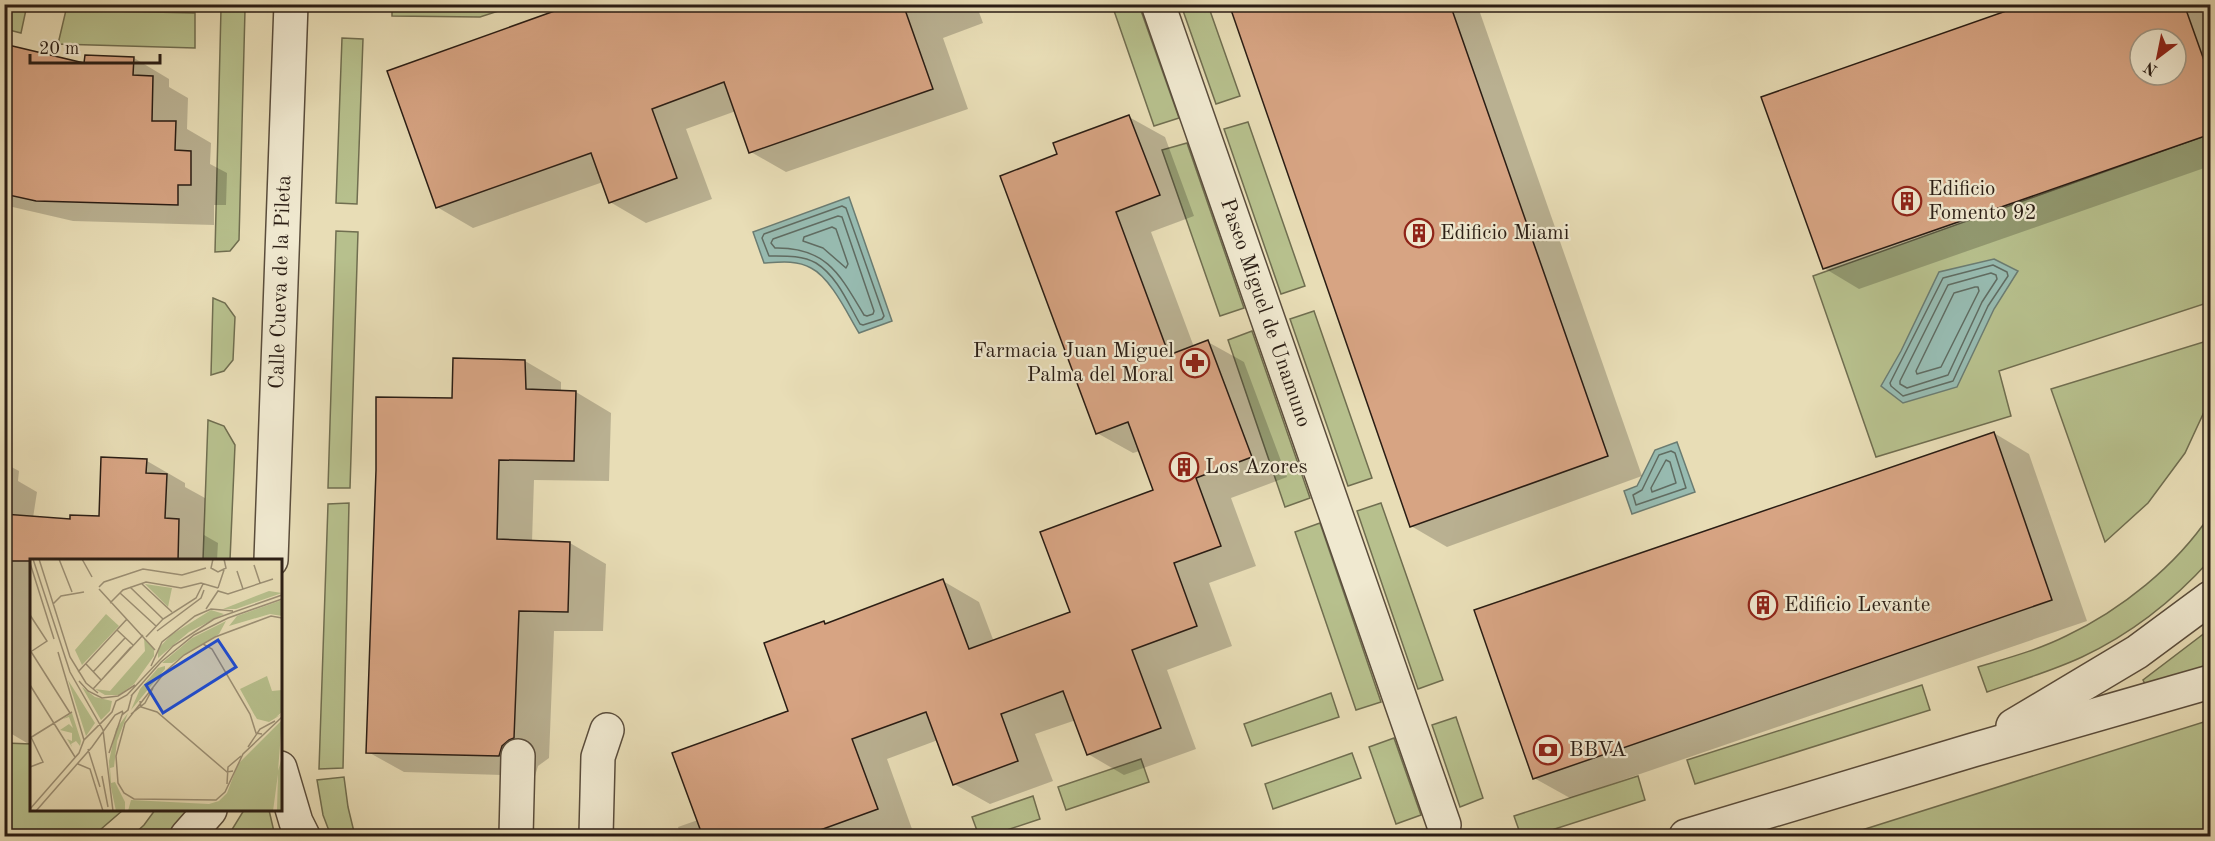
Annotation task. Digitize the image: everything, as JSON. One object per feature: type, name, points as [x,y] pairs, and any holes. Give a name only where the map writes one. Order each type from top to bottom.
[{"type":"street","name":"Calle Cueva de la Pileta","points":[[272,559],[291,4]]},
{"type":"street","name":"Paseo Miguel de Unamuno","points":[[1158,4],[1444,825]]},
{"type":"street","points":[[1973,750],[2137,652],[2211,598]]},
{"type":"street","points":[[1686,837],[1973,750],[2211,682]]},
{"type":"street","points":[[596,837],[598,756],[607,730]]},
{"type":"street","points":[[516,837],[518,756]]},
{"type":"street","points":[[282,775],[296,822],[303,837]]},
{"type":"street","points":[[187,837],[209,811]]},
{"type":"green space","points":[[5,4],[27,5],[21,33],[5,29]]},
{"type":"green space","points":[[392,4],[517,5],[480,17],[392,16]]},
{"type":"green space","points":[[1112,5],[1139,5],[1179,118],[1154,126]]},
{"type":"green space","points":[[1181,5],[1208,5],[1240,96],[1216,104]]},
{"type":"green space","points":[[221,9],[245,10],[239,240],[230,251],[215,252]]},
{"type":"green space","points":[[66,10],[195,13],[195,48],[58,44]]},
{"type":"green space","points":[[342,38],[363,39],[357,204],[336,203]]},
{"type":"green space","points":[[1248,122],[1305,286],[1281,294],[1224,129]]},
{"type":"green space","points":[[2210,134],[2210,302],[1999,371],[2011,416],[1876,457],[1813,276]]},
{"type":"green space","points":[[1187,143],[1244,308],[1220,316],[1162,150]]},
{"type":"green space","points":[[336,231],[358,232],[350,488],[328,488]]},
{"type":"green space","points":[[213,298],[225,303],[235,317],[233,360],[224,371],[211,375]]},
{"type":"green space","points":[[1314,311],[1372,478],[1348,486],[1290,319]]},
{"type":"green space","points":[[1252,331],[1310,498],[1285,507],[1228,340]]},
{"type":"green space","points":[[2210,340],[2210,399],[2185,453],[2148,503],[2105,542],[2051,389]]},
{"type":"green space","points":[[208,420],[224,426],[235,445],[230,559],[203,559]]},
{"type":"green space","points":[[349,503],[343,768],[319,769],[328,504]]},
{"type":"green space","points":[[1381,503],[1443,680],[1418,689],[1357,511]]},
{"type":"green space","points":[[2210,515],[2210,560],[2182,589],[2151,615],[2118,638],[2082,657],[1987,692],[1978,667],[2066,636],[2127,600],[2181,552]]},
{"type":"green space","points":[[1320,523],[1381,702],[1356,710],[1295,532]]},
{"type":"green space","points":[[2210,629],[2210,670],[2148,690],[2143,680]]},
{"type":"green space","points":[[1922,685],[1930,710],[1695,784],[1687,760]]},
{"type":"green space","points":[[1331,693],[1339,717],[1252,746],[1244,724]]},
{"type":"green space","points":[[1456,717],[1483,798],[1460,807],[1432,725]]},
{"type":"green space","points":[[2210,720],[2210,836],[1843,836]]},
{"type":"green space","points":[[1394,738],[1421,815],[1396,824],[1369,747]]},
{"type":"green space","points":[[5,743],[30,744],[30,811],[122,811],[93,836],[5,836]]},
{"type":"green space","points":[[1352,753],[1361,778],[1273,809],[1265,784]]},
{"type":"green space","points":[[1141,759],[1149,782],[1066,810],[1058,787]]},
{"type":"green space","points":[[1638,776],[1645,800],[1533,836],[1521,836],[1514,816]]},
{"type":"green space","points":[[344,777],[355,836],[331,836],[323,815],[317,780]]},
{"type":"green space","points":[[1033,796],[1040,819],[989,836],[979,836],[972,817]]},
{"type":"green space","points":[[154,811],[186,811],[166,836],[132,836]]},
{"type":"green space","points":[[243,811],[269,811],[275,836],[228,836]]},
{"type":"water","points":[[849,197],[892,321],[859,333],[838,298],[818,273],[806,265],[782,262],[764,263],[753,232]]},
{"type":"water","points":[[1994,259],[2018,271],[1994,309],[1957,387],[1903,403],[1881,386],[1901,351],[1939,272]]},
{"type":"water","points":[[1677,442],[1695,492],[1632,514],[1624,491],[1637,486],[1655,450]]},
{"type":"building","points":[[574,4],[903,4],[933,89],[749,153],[724,82],[652,109],[677,178],[609,203],[591,153],[436,208],[387,71]]},
{"type":"building","name":"Edificio Miami","points":[[1229,4],[1450,4],[1608,456],[1410,527]]},
{"type":"building","name":"Edificio Fomento 92","points":[[2026,4],[2184,4],[2211,80],[2211,134],[1823,269],[1761,97]]},
{"type":"building","points":[[4,44],[84,63],[85,55],[134,57],[133,75],[153,76],[152,121],[176,121],[175,150],[191,151],[191,185],[178,185],[178,205],[36,201],[4,194]]},
{"type":"building","name":"Los Azores","points":[[1129,115],[1160,195],[1116,212],[1169,355],[1208,340],[1252,457],[1196,478],[1221,546],[1174,563],[1197,626],[1132,650],[1161,728],[1087,755],[1063,691],[1001,714],[1018,761],[953,785],[926,712],[852,739],[878,809],[801,837],[703,837],[672,753],[788,711],[764,643],[824,621],[825,624],[943,579],[969,649],[1070,612],[1040,532],[1153,490],[1128,422],[1096,434],[1000,176],[1057,154],[1053,143]]},
{"type":"building","points":[[453,358],[525,360],[526,389],[576,391],[574,461],[499,460],[497,539],[570,542],[568,612],[519,611],[514,738],[502,746],[499,756],[366,753],[376,470],[376,397],[452,398]]},
{"type":"building","name":"Edificio Levante","points":[[1994,432],[2052,600],[1533,779],[1474,610]]},
{"type":"building","points":[[101,457],[147,459],[146,473],[167,474],[165,518],[179,519],[178,559],[4,561],[4,514],[70,519],[70,515],[99,516]]},
{"type":"place","name":"Edificio Fomento 92","points":[[1907,201]]},
{"type":"place","name":"Edificio Miami","points":[[1419,233]]},
{"type":"place","name":"Farmacia Juan Miguel Palma del Moral","points":[[1195,363]]},
{"type":"place","name":"Los Azores","points":[[1184,467]]},
{"type":"place","name":"Edificio Levante","points":[[1763,605]]},
{"type":"place","name":"BBVA","points":[[1548,750]]}]
